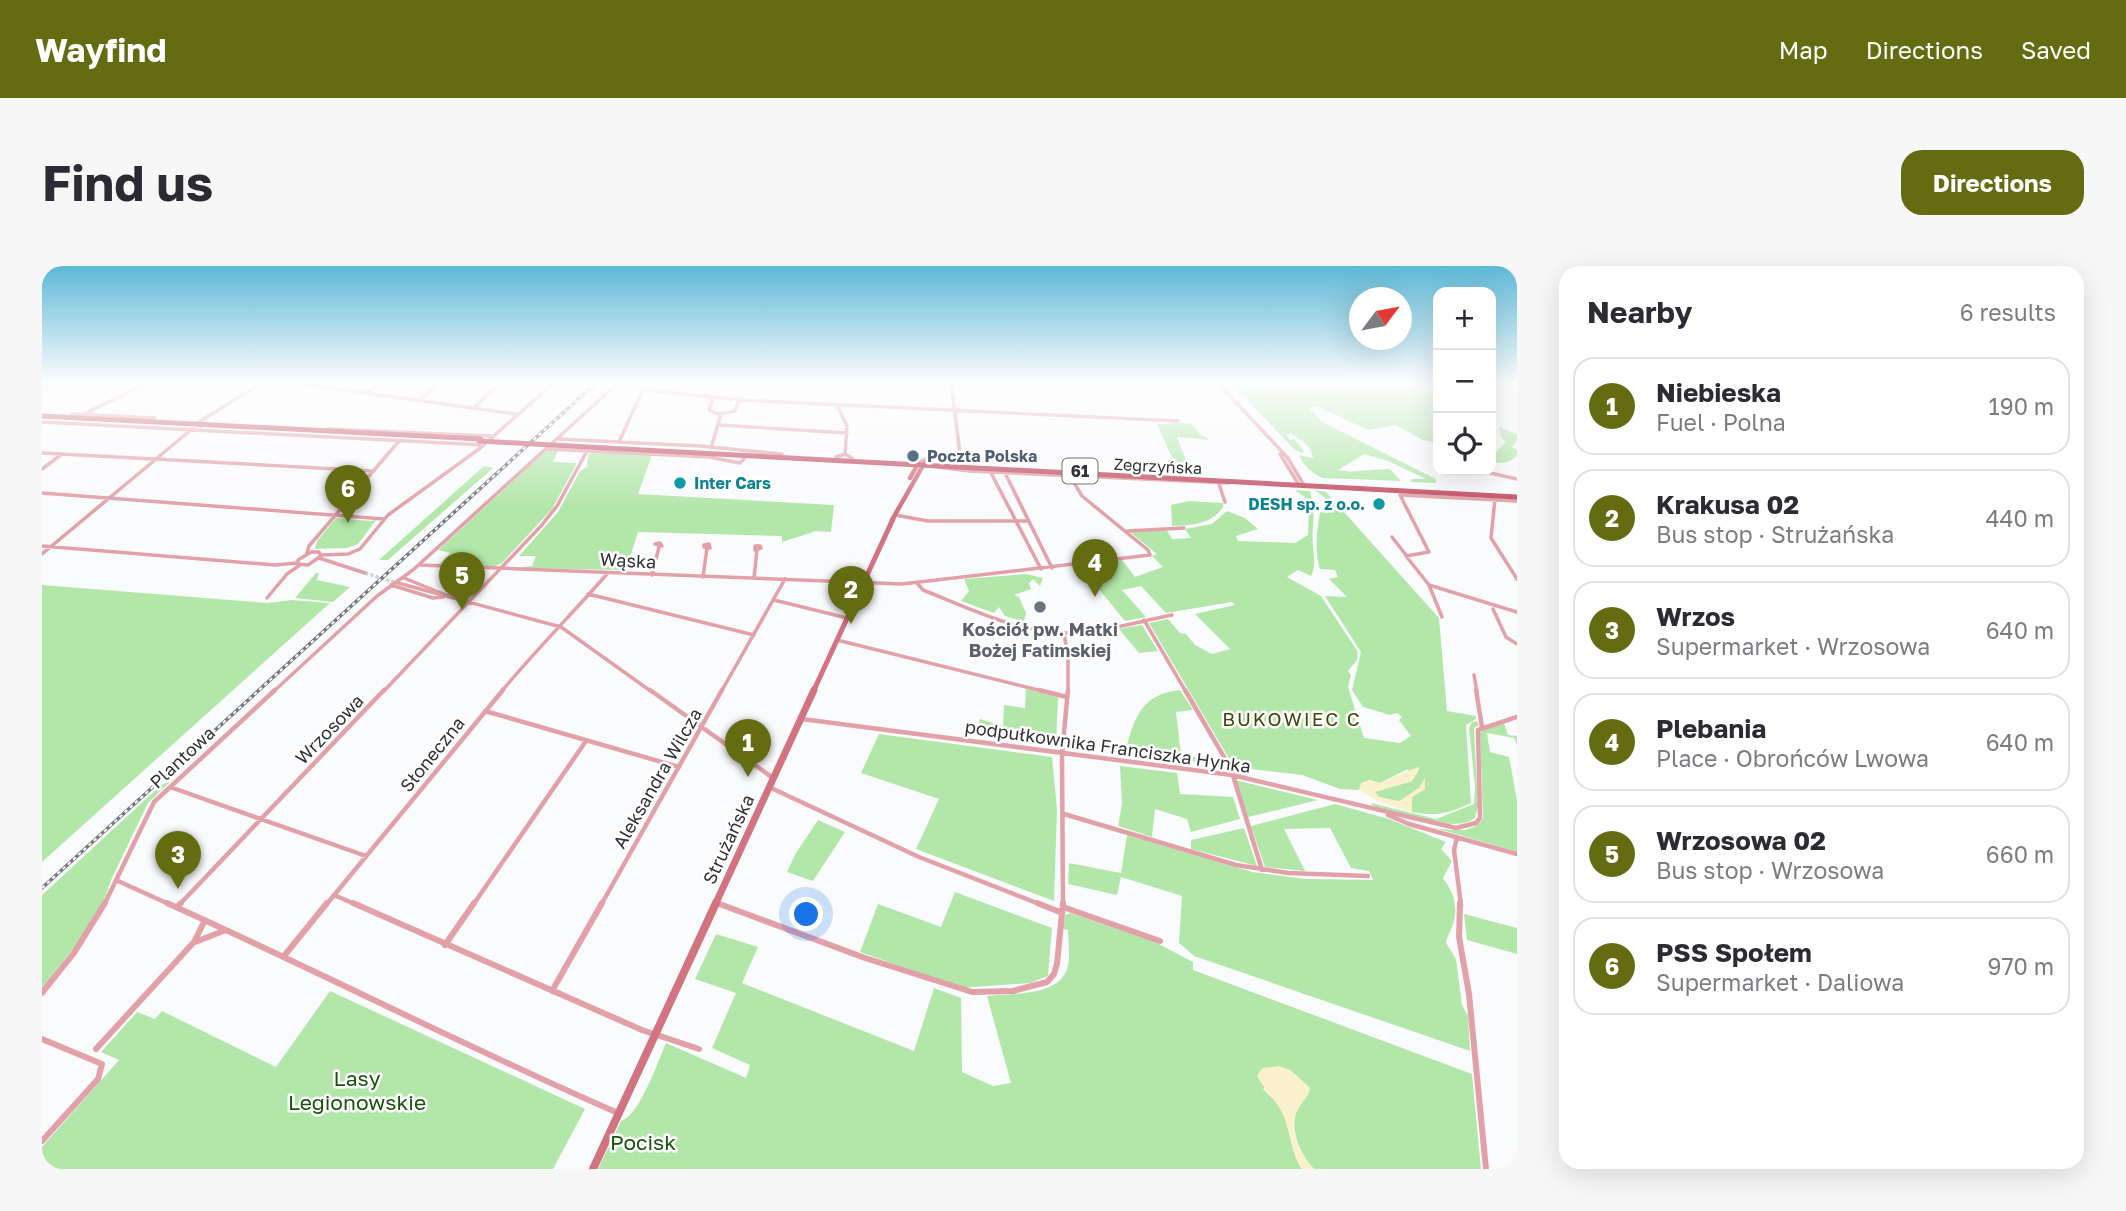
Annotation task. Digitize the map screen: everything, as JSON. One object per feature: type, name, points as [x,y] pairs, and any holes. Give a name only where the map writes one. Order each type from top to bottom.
[{"type":"main road","name":"61","points":[[176,424],[311,431]]},
{"type":"main road","name":"61","points":[[199,425],[214,424]]},
{"type":"main road","name":"61","points":[[218,424],[481,442]]},
{"type":"main road","name":"Zegrzyńska","points":[[481,442],[782,454],[933,466],[1301,483]]},
{"type":"main road","name":"Zegrzyńska","points":[[606,447],[741,457],[963,464],[1498,496]]},
{"type":"main road","name":"Strużańska","points":[[593,1169],[920,463]]},
{"type":"main road","name":"61","points":[[1498,496],[1517,497]]},
{"type":"street","points":[[128,424],[346,438],[481,442]]},
{"type":"street","points":[[42,545],[283,564],[299,563],[318,556],[349,553],[358,550],[384,519],[505,424]]},
{"type":"street","points":[[398,582],[573,424]]},
{"type":"street","points":[[618,442],[627,424]]},
{"type":"street","points":[[845,453],[846,424]]},
{"type":"street","points":[[955,424],[959,455],[963,464]]},
{"type":"street","points":[[1255,424],[1287,457],[1301,483]]},
{"type":"street","points":[[711,448],[718,425],[847,433]]},
{"type":"street","points":[[42,554],[193,428]]},
{"type":"street","points":[[212,430],[244,429]]},
{"type":"street","points":[[311,431],[492,436]]},
{"type":"street","points":[[311,431],[346,438]]},
{"type":"street","points":[[557,439],[782,454]]},
{"type":"street","points":[[267,598],[310,552],[312,544],[400,440]]},
{"type":"street","points":[[546,449],[709,457],[740,463],[741,457]]},
{"type":"street","name":"Wrzosowa","points":[[177,907],[469,603],[557,506],[587,451]]},
{"type":"street","points":[[42,453],[374,471]]},
{"type":"street","points":[[836,457],[845,453]]},
{"type":"street","points":[[845,453],[852,458]]},
{"type":"street","points":[[42,469],[63,454]]},
{"type":"street","points":[[920,463],[932,458],[959,455]]},
{"type":"street","points":[[933,466],[1005,475],[1219,484],[1242,482]]},
{"type":"street","points":[[991,473],[1041,569]]},
{"type":"street","points":[[995,477],[1005,475]]},
{"type":"street","points":[[1005,475],[1052,568]]},
{"type":"street","points":[[1496,475],[1517,479]]},
{"type":"street","points":[[1070,476],[1082,496],[1126,532],[1184,528]]},
{"type":"street","points":[[1219,484],[1225,502]]},
{"type":"street","points":[[42,493],[384,519]]},
{"type":"street","points":[[1406,555],[1429,552],[1400,495],[1498,496],[1491,538],[1517,579]]},
{"type":"street","points":[[895,514],[929,522],[1027,521]]},
{"type":"street","name":"Wąska","points":[[419,565],[607,574],[917,583],[1150,555],[1148,550],[1126,532]]},
{"type":"street","points":[[1392,537],[1429,585],[1442,617]]},
{"type":"street","points":[[652,575],[659,547]]},
{"type":"street","points":[[702,577],[707,548]]},
{"type":"street","points":[[754,578],[757,550]]},
{"type":"street","points":[[310,552],[330,562],[365,573]]},
{"type":"street","name":"Słoneczna","points":[[284,956],[538,648],[561,628],[607,574]]},
{"type":"street","points":[[403,578],[454,599]]},
{"type":"street","name":"Aleksandra Wilcza","points":[[552,991],[785,579]]},
{"type":"street","points":[[398,582],[561,628],[773,778]]},
{"type":"street","name":"Plantowa","points":[[42,993],[87,937],[118,881],[116,876],[149,810],[170,787],[398,582]]},
{"type":"street","points":[[917,583],[923,590],[1016,625],[1064,634],[1096,631],[1172,615]]},
{"type":"street","points":[[1429,585],[1453,590],[1493,608],[1517,612]]},
{"type":"street","points":[[391,586],[433,598],[444,597]]},
{"type":"street","points":[[589,594],[754,635]]},
{"type":"street","points":[[774,600],[847,618]]},
{"type":"street","points":[[1493,608],[1506,637],[1517,644]]},
{"type":"street","points":[[1144,621],[1231,769],[1262,870]]},
{"type":"street","points":[[716,902],[962,991],[1030,988],[1046,982],[1054,974],[1057,964],[1062,909],[1062,753],[1068,645],[1064,634]]},
{"type":"street","points":[[837,640],[1067,696]]},
{"type":"street","points":[[1474,676],[1482,727],[1517,717]]},
{"type":"street","points":[[485,712],[679,767]]},
{"type":"street","name":"podpułkownika Franciszka Hynka","points":[[801,718],[1232,775],[1450,827],[1476,823],[1480,818],[1477,742],[1482,727]]},
{"type":"street","points":[[445,945],[586,741]]},
{"type":"street","points":[[170,787],[366,856]]},
{"type":"street","points":[[769,788],[919,857],[1160,941]]},
{"type":"street","points":[[1384,812],[1409,824],[1517,854]]},
{"type":"street","points":[[1064,814],[1209,858],[1262,870],[1296,875],[1368,876]]},
{"type":"street","points":[[1457,837],[1454,850],[1461,909],[1459,937],[1469,994],[1486,1169]]},
{"type":"street","points":[[118,881],[284,956],[512,1067],[619,1113]]},
{"type":"street","points":[[334,895],[654,1035],[699,1049]]},
{"type":"street","points":[[96,1049],[194,942],[205,920]]},
{"type":"street","points":[[194,942],[226,929]]},
{"type":"street","points":[[42,1039],[87,1059],[101,1062],[98,1079],[42,1141]]},
{"type":"green space","points":[[1157,424],[1191,424],[1210,440],[1177,437],[1187,463],[1174,462]]},
{"type":"green space","points":[[1270,424],[1326,424],[1436,479],[1436,483],[1410,482],[1412,479],[1426,479],[1388,461],[1364,454],[1338,470],[1390,469],[1401,481],[1323,478],[1312,472],[1299,455],[1313,458],[1308,446],[1290,433],[1286,435],[1290,440],[1294,439],[1304,451],[1302,453],[1295,450]]},
{"type":"green space","points":[[1355,424],[1433,424],[1433,442],[1423,440],[1395,425],[1368,430]]},
{"type":"green space","points":[[1499,427],[1517,434],[1517,441],[1512,447],[1517,450],[1517,456],[1501,463],[1496,462],[1496,452],[1506,442],[1501,437]]},
{"type":"green space","points":[[546,451],[558,451],[553,462],[577,463],[552,509],[502,563],[494,567],[425,567],[439,564],[450,553],[438,550]]},
{"type":"green space","points":[[593,452],[652,455],[638,494],[834,505],[831,532],[816,531],[782,542],[782,536],[638,532],[626,570],[515,568],[532,566],[536,556],[519,556],[558,512],[580,471],[587,467],[588,455]]},
{"type":"green space","points":[[484,466],[493,468],[388,560],[379,560]]},
{"type":"green space","points":[[1295,490],[1310,491],[1313,507],[1314,565],[1311,576],[1298,570],[1287,577],[1321,596],[1358,652],[1357,660],[1348,671],[1351,675],[1348,687],[1364,738],[1400,743],[1411,736],[1399,720],[1402,717],[1397,713],[1390,715],[1363,707],[1352,690],[1361,652],[1325,596],[1347,597],[1329,579],[1338,577],[1335,570],[1320,569],[1318,526],[1320,512],[1328,513],[1328,504],[1315,490],[1326,492],[1439,618],[1447,711],[1476,716],[1476,719],[1466,725],[1471,803],[1442,813],[1428,814],[1412,812],[1411,797],[1419,788],[1399,802],[1379,797],[1374,792],[1412,781],[1408,769],[1380,783],[1370,780],[1362,783],[1359,790],[1340,789],[1302,775],[1234,767],[1149,623],[1168,619],[1195,645],[1212,654],[1230,649],[1195,614],[1235,605],[1232,602],[1166,613],[1141,586],[1122,590],[1146,617],[1125,621],[1080,566],[1122,560],[1135,577],[1163,567],[1152,556],[1157,554],[1130,532],[1166,529],[1172,539],[1191,538],[1185,529],[1212,524],[1227,511],[1245,518],[1258,529],[1236,536],[1238,541],[1295,543],[1308,535],[1309,509],[1306,498]]},
{"type":"green space","points":[[1189,501],[1223,503],[1223,507],[1207,521],[1172,526],[1171,505]]},
{"type":"green space","points":[[336,518],[376,520],[358,544],[347,548],[315,549],[317,541]]},
{"type":"green space","points":[[316,573],[319,573],[317,580],[350,587],[333,602],[295,598]]},
{"type":"green space","points":[[1026,574],[1043,578],[1040,586],[1033,579],[1029,583],[1031,589],[1014,595],[1019,597],[1026,613],[1024,622],[1005,616],[999,607],[994,613],[961,601],[969,591],[964,579]]},
{"type":"green space","points":[[42,585],[267,603],[292,600],[330,603],[42,862]]},
{"type":"green space","points":[[1142,625],[1158,651],[1139,653],[1119,629]]},
{"type":"green space","points":[[1026,689],[1058,697],[1056,744],[975,734],[980,719],[1003,726],[1004,705],[1025,708]]},
{"type":"green space","points":[[1180,690],[1193,710],[1176,712],[1181,754],[1221,762],[1222,766],[1126,750],[1142,709],[1157,696]]},
{"type":"green space","points":[[1477,721],[1479,725],[1474,728],[1478,807],[1475,818],[1454,824],[1441,823],[1374,808],[1371,803],[1436,819],[1474,804],[1475,786],[1469,728],[1472,722]]},
{"type":"green space","points":[[1504,723],[1508,735],[1517,736],[1517,745],[1514,738],[1487,733],[1490,752],[1509,757],[1517,800],[1517,852],[1428,826],[1467,829],[1483,818],[1480,733],[1485,728]]},
{"type":"green space","points":[[879,734],[1052,757],[1057,810],[1054,901],[916,849],[939,799],[861,773]]},
{"type":"green space","points":[[1120,766],[1177,773],[1180,794],[1233,797],[1240,819],[1191,832],[1187,819],[1155,809],[1152,837],[1118,826],[1122,804]]},
{"type":"green space","points":[[173,779],[148,803],[112,878],[101,908],[84,935],[42,989],[42,895],[160,786]]},
{"type":"green space","points":[[1235,780],[1318,800],[1248,817]]},
{"type":"green space","points":[[1335,804],[1389,819],[1446,842],[1441,849],[1452,861],[1443,878],[1453,895],[1455,907],[1454,920],[1446,943],[1456,959],[1462,1005],[1468,1016],[1470,1051],[1194,956],[1179,943],[1182,896],[1121,877],[1117,895],[1068,884],[1069,863],[1121,873],[1127,835],[1252,872],[1306,879],[1373,880],[1369,871],[1351,868],[1330,828],[1284,829],[1305,871],[1265,867],[1251,826]]},
{"type":"green space","points":[[818,820],[845,832],[813,881],[787,872]]},
{"type":"green space","points":[[1244,828],[1257,866],[1191,849],[1191,840]]},
{"type":"green space","points":[[955,892],[1052,928],[1048,976],[1030,983],[961,988],[860,952],[878,904],[941,927]]},
{"type":"green space","name":"Pocisk","points":[[1070,913],[1153,941],[1193,962],[1193,970],[1472,1074],[1481,1169],[1314,1169],[1300,1148],[1294,1122],[1310,1088],[1290,1070],[1263,1089],[1283,1113],[1302,1169],[598,1169],[621,1121],[635,1109],[641,1098],[666,1043],[746,1078],[750,1065],[712,1048],[736,993],[695,979],[716,934],[758,947],[742,983],[914,1051],[934,988],[961,998],[962,1072],[993,1086],[1011,1083],[987,996],[1032,992],[1054,985],[1062,978],[1067,969],[1069,955],[1068,930],[1063,929],[1065,915]]},
{"type":"green space","points":[[1464,914],[1517,928],[1517,954],[1467,940]]},
{"type":"green space","name":"Lasy Legionowskie","points":[[330,991],[585,1109],[553,1169],[42,1169],[42,1147],[119,1060],[101,1052],[137,1012],[155,1019],[162,1011],[276,1067]]},
{"type":"sand","points":[[1418,767],[1419,770],[1412,781],[1375,792],[1379,797],[1399,801],[1419,788],[1425,778],[1425,789],[1412,797],[1412,812],[1379,802],[1359,790],[1361,783],[1370,780],[1380,783]]},
{"type":"sand","points":[[1279,1066],[1290,1070],[1310,1088],[1295,1114],[1294,1131],[1304,1156],[1314,1169],[1302,1169],[1283,1114],[1257,1075],[1263,1068]]},
{"type":"tunnel","points":[[365,573],[397,583]]},
{"type":"railway","points":[[42,888],[551,424]]},
{"type":"place","name":"Poczta Polska","points":[[913,456]]},
{"type":"place","name":"Inter Cars","points":[[680,483]]},
{"type":"place","name":"DESH sp. z o.o.","points":[[1379,504]]},
{"type":"place","name":"PSS Społem","points":[[348,523]]},
{"type":"place","name":"Plebania","points":[[1095,597]]},
{"type":"place","name":"Kościół pw. Matki Bożej Fatimskiej","points":[[1040,607]]},
{"type":"place","name":"Wrzosowa 02","points":[[462,610]]},
{"type":"place","name":"Krakusa 02","points":[[851,624]]},
{"type":"place","name":"Niebieska","points":[[748,777]]},
{"type":"place","name":"Wrzos","points":[[178,889]]},
{"type":"district","name":"BUKOWIEC C","points":[[1292,718]]}]
